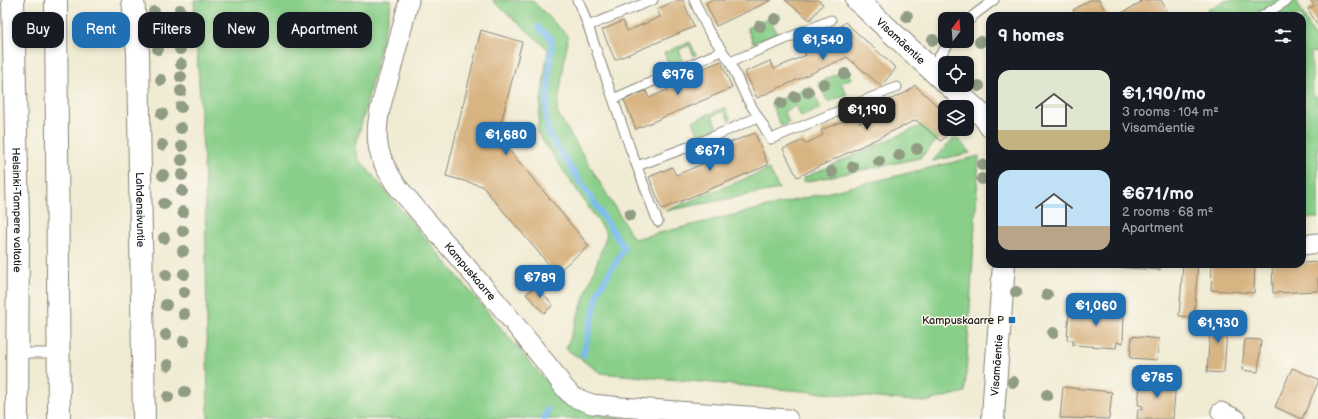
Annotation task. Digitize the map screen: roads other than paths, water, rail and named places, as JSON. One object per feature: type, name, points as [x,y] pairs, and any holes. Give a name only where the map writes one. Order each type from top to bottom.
[{"type":"main road","name":"Helsinki-Tampere valtatie","points":[[13,0],[18,222],[17,419]]},
{"type":"main road","points":[[56,0],[59,419]]},
{"type":"main road","name":"Lahdensivuntie","points":[[133,0],[138,53],[144,419]]},
{"type":"main road","name":"Visamäentie","points":[[857,0],[938,75]]},
{"type":"main road","points":[[957,92],[986,120]]},
{"type":"main road","name":"Visamäentie","points":[[993,419],[1004,268]]},
{"type":"street","name":"Kampuskaarre","points":[[409,0],[379,113],[378,149],[381,159],[396,185],[501,308],[563,386],[573,397],[592,404],[621,408],[788,419]]},
{"type":"street","points":[[1306,244],[1318,243]]},
{"type":"lane","points":[[577,0],[580,4],[658,222]]},
{"type":"lane","points":[[588,26],[654,0]]},
{"type":"lane","points":[[694,0],[708,30],[730,62],[745,95],[771,139],[897,87]]},
{"type":"lane","points":[[974,15],[994,0]]},
{"type":"lane","points":[[1268,12],[1288,0]]},
{"type":"lane","points":[[730,62],[831,20]]},
{"type":"lane","points":[[613,98],[722,51]]},
{"type":"lane","points":[[637,166],[696,144],[758,117]]},
{"type":"lane","points":[[17,353],[59,353]]},
{"type":"waterway","points":[[538,27],[552,40],[546,113],[548,133],[624,248],[599,290],[583,355]]},
{"type":"waterway","points":[[544,419],[548,410]]},
{"type":"place","name":"Kampuskaarre P","points":[[1012,320]]}]
